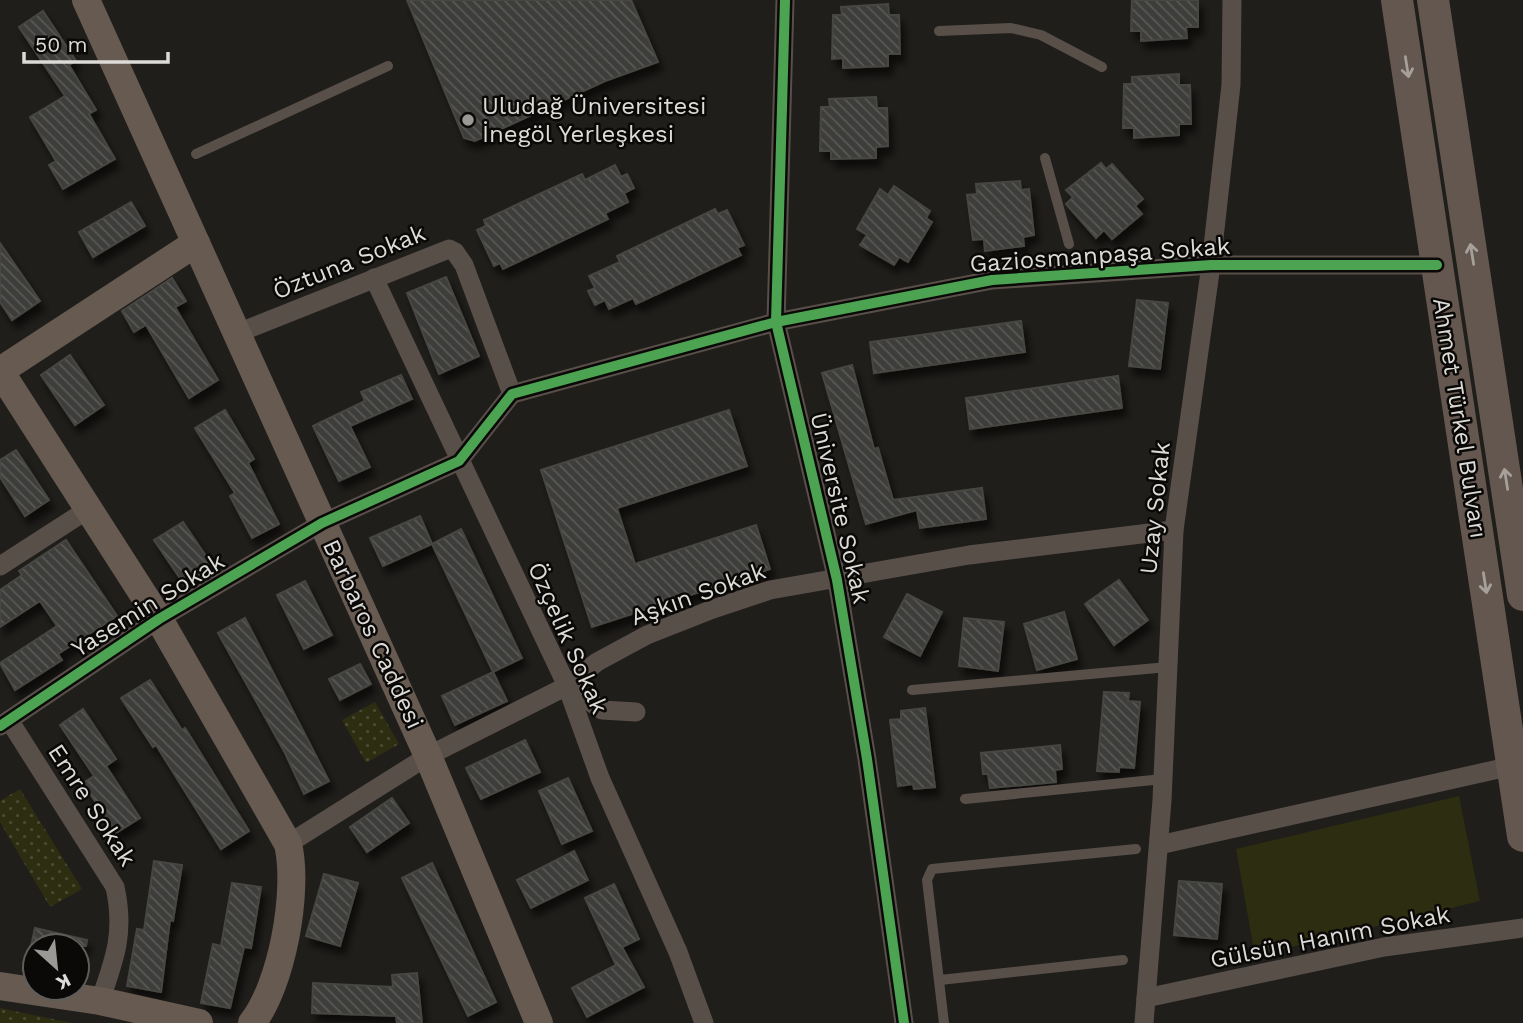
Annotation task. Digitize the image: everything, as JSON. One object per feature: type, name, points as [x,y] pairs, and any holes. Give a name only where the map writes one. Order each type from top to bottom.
[{"type":"main road","points":[[86,0],[113,56]]},
{"type":"main road","points":[[102,0],[113,56]]},
{"type":"main road","name":"Ahmet Türkel Bulvarı","points":[[1397,0],[1523,836]]},
{"type":"main road","name":"Ahmet Türkel Bulvarı","points":[[1433,0],[1523,595]]},
{"type":"main road","name":"Barbaros Caddesi","points":[[113,56],[235,334],[428,756],[539,1023]]},
{"type":"main road","points":[[196,243],[0,371],[159,619],[288,844],[292,863],[286,933],[265,1006],[252,1023]]},
{"type":"main road","points":[[0,986],[100,1001],[199,1023]]},
{"type":"street","name":"Üniversite Sokak","points":[[785,0],[776,322],[837,580],[867,759],[904,1023]]},
{"type":"street","name":"Uzay Sokak","points":[[1144,1023],[1159,845],[1174,530],[1211,265],[1231,85],[1233,0]]},
{"type":"street","name":"Öztuna Sokak","points":[[235,334],[449,249],[456,253],[464,265],[512,394]]},
{"type":"street","name":"Gaziosmanpaşa Sokak","points":[[512,394],[776,322],[992,280],[1211,265],[1437,265]]},
{"type":"street","name":"Özçelik Sokak","points":[[374,278],[567,686],[600,778],[678,952],[704,1023]]},
{"type":"street","points":[[322,523],[459,461],[512,394]]},
{"type":"street","points":[[0,566],[88,510]]},
{"type":"street","name":"Yasemin Sokak","points":[[4,723],[159,619],[322,523]]},
{"type":"street","name":"Aşkın Sokak","points":[[288,844],[428,756],[567,686],[597,662],[647,635],[713,609],[770,590],[969,555],[1174,530]]},
{"type":"street","points":[[567,686],[602,710],[636,712]]},
{"type":"street","name":"Emre Sokak","points":[[4,723],[115,887],[121,915],[117,956],[100,1001]]},
{"type":"street","points":[[1159,845],[1512,766]]},
{"type":"street","name":"Gülsün Hanım Sokak","points":[[1146,998],[1384,947],[1523,928]]},
{"type":"lane","points":[[939,31],[1011,28],[1041,35],[1102,67]]},
{"type":"lane","points":[[196,154],[388,66]]},
{"type":"lane","points":[[1045,158],[1069,244]]},
{"type":"lane","points":[[912,690],[1168,667]]},
{"type":"lane","points":[[965,799],[1163,779]]},
{"type":"lane","points":[[944,1023],[927,880],[936,866],[1136,849]]},
{"type":"lane","points":[[940,980],[1123,960]]},
{"type":"green space","points":[[375,702],[399,744],[366,763],[342,720]]},
{"type":"green space","points":[[20,789],[82,889],[50,907],[0,822],[0,801]]},
{"type":"green space","points":[[1459,796],[1480,901],[1255,956],[1236,849]]},
{"type":"green space","points":[[0,1008],[72,1023],[0,1023]]},
{"type":"building","points":[[407,0],[631,0],[658,62],[605,81],[475,141],[464,138]]},
{"type":"building","points":[[1132,0],[1198,0],[1198,27],[1186,27],[1187,38],[1141,41],[1141,31],[1131,31]]},
{"type":"building","points":[[888,4],[889,15],[899,15],[900,54],[888,54],[888,66],[843,68],[843,58],[832,59],[833,15],[842,15],[841,7]]},
{"type":"building","points":[[43,11],[76,61],[69,65],[96,110],[89,114],[115,159],[63,189],[49,165],[56,161],[30,117],[65,96],[19,27]]},
{"type":"building","points":[[1179,74],[1179,85],[1190,85],[1191,124],[1179,124],[1179,135],[1134,138],[1134,128],[1123,128],[1124,84],[1132,84],[1132,77]]},
{"type":"building","points":[[876,97],[877,108],[887,108],[888,146],[876,147],[876,158],[831,159],[831,151],[820,151],[821,107],[830,107],[829,99]]},
{"type":"building","points":[[1101,163],[1106,169],[1112,164],[1143,199],[1135,206],[1142,214],[1112,239],[1104,230],[1096,238],[1066,204],[1073,197],[1066,190]]},
{"type":"building","points":[[615,165],[621,177],[627,174],[634,188],[624,193],[628,202],[605,213],[608,219],[503,269],[500,263],[494,266],[477,230],[486,226],[484,220],[582,174],[585,180]]},
{"type":"building","points":[[1020,181],[1021,190],[1029,189],[1034,235],[1023,237],[1024,246],[985,251],[984,239],[973,240],[967,195],[977,194],[976,184]]},
{"type":"building","points":[[894,186],[930,211],[926,218],[932,222],[908,262],[899,257],[894,265],[860,245],[867,235],[857,229],[880,189],[888,195]]},
{"type":"building","points":[[131,202],[145,226],[93,257],[79,232]]},
{"type":"building","points":[[715,209],[718,214],[727,210],[744,245],[737,248],[741,255],[636,304],[633,298],[609,309],[605,300],[595,305],[588,291],[595,288],[589,276],[620,262],[617,256]]},
{"type":"building","points":[[0,243],[40,301],[12,320],[0,302]]},
{"type":"building","points":[[446,277],[479,356],[439,374],[407,293]]},
{"type":"building","points":[[172,278],[186,301],[175,307],[218,380],[189,398],[146,325],[134,332],[122,311]]},
{"type":"building","points":[[1137,300],[1168,303],[1160,369],[1129,366]]},
{"type":"building","points":[[1021,321],[1025,352],[874,373],[870,342]]},
{"type":"building","points":[[70,355],[104,405],[75,425],[41,375]]},
{"type":"building","points":[[852,365],[874,449],[878,448],[893,500],[982,488],[986,519],[920,528],[917,510],[866,524],[822,373]]},
{"type":"building","points":[[401,375],[412,399],[350,426],[370,467],[339,481],[313,426],[365,401],[361,392]]},
{"type":"building","points":[[1118,376],[1122,408],[970,429],[966,398]]},
{"type":"building","points":[[225,410],[254,459],[248,463],[279,524],[252,538],[230,496],[235,493],[195,428]]},
{"type":"building","points":[[729,410],[747,466],[617,508],[635,564],[756,525],[770,569],[592,627],[541,470]]},
{"type":"building","points":[[16,450],[49,500],[25,516],[0,477],[0,460]]},
{"type":"building","points":[[420,516],[432,544],[383,566],[370,538]]},
{"type":"building","points":[[183,522],[214,568],[186,587],[154,540]]},
{"type":"building","points":[[461,529],[522,658],[493,672],[432,544]]},
{"type":"building","points":[[66,540],[117,616],[58,654],[62,660],[15,690],[0,663],[57,626],[40,601],[0,627],[0,590],[22,575],[19,571]]},
{"type":"building","points":[[1119,580],[1148,620],[1114,645],[1085,604]]},
{"type":"building","points":[[305,581],[332,635],[304,649],[277,595]]},
{"type":"building","points":[[907,594],[942,612],[920,656],[884,637]]},
{"type":"building","points":[[1064,612],[1077,659],[1037,670],[1024,624]]},
{"type":"building","points":[[245,618],[329,781],[304,794],[285,753],[218,633]]},
{"type":"building","points":[[964,618],[1004,622],[998,671],[959,666]]},
{"type":"building","points":[[360,664],[371,684],[340,700],[329,679]]},
{"type":"building","points":[[493,672],[507,701],[455,725],[442,696]]},
{"type":"building","points":[[150,680],[182,730],[185,728],[249,831],[221,849],[156,745],[153,747],[121,698]]},
{"type":"building","points":[[1104,692],[1129,693],[1128,701],[1140,702],[1134,768],[1119,767],[1119,772],[1097,771]]},
{"type":"building","points":[[925,708],[935,787],[914,789],[913,784],[898,786],[890,720],[901,719],[901,711]]},
{"type":"building","points":[[83,709],[116,759],[106,766],[140,818],[116,833],[83,783],[94,776],[60,725]]},
{"type":"building","points":[[525,740],[540,772],[481,799],[466,768]]},
{"type":"building","points":[[1060,745],[1062,769],[1055,770],[1056,782],[990,788],[988,774],[983,774],[981,753]]},
{"type":"building","points":[[568,778],[592,831],[562,844],[539,791]]},
{"type":"building","points":[[392,798],[409,823],[367,852],[350,827]]},
{"type":"building","points":[[574,851],[588,880],[531,908],[517,880]]},
{"type":"building","points":[[154,861],[182,865],[173,921],[170,920],[161,992],[127,986],[137,929],[144,930]]},
{"type":"building","points":[[432,863],[496,1002],[468,1016],[402,878]]},
{"type":"building","points":[[324,874],[358,883],[340,946],[306,936]]},
{"type":"building","points":[[1179,881],[1222,884],[1217,939],[1174,935]]},
{"type":"building","points":[[232,883],[261,887],[251,948],[244,947],[230,1008],[201,1003],[213,944],[221,946]]},
{"type":"building","points":[[614,884],[639,939],[622,947],[644,987],[587,1017],[572,988],[616,965],[585,898]]},
{"type":"building","points":[[35,928],[52,932],[34,932]]},
{"type":"building","points":[[417,973],[422,1023],[397,1023],[396,1016],[312,1013],[313,983],[393,987],[392,975]]},
{"type":"cycle path","points":[[785,0],[776,322],[837,580],[867,759],[904,1023]]},
{"type":"cycle path","points":[[0,726],[159,619],[322,523],[459,461],[512,394],[776,322],[992,280],[1211,265],[1437,265]]},
{"type":"place","name":"Uludağ Üniversitesi İnegöl Yerleşkesi","points":[[468,120]]}]
